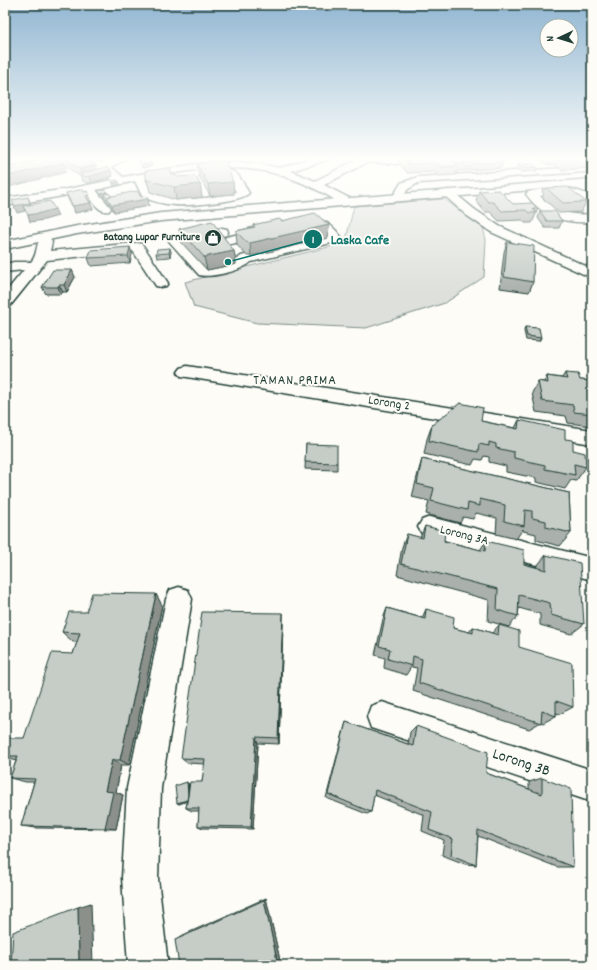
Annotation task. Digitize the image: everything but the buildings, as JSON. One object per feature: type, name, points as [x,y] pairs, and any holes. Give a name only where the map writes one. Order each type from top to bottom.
[{"type":"street","points":[[100,202],[105,208]]},
{"type":"street","points":[[5,245],[114,224],[209,213],[332,202]]},
{"type":"street","points":[[459,202],[495,229],[592,274]]},
{"type":"street","points":[[527,208],[535,206],[531,202]]},
{"type":"street","points":[[541,202],[554,215],[578,219],[592,210]]},
{"type":"street","points":[[209,213],[246,259]]},
{"type":"street","points":[[310,221],[322,224],[335,238],[246,259],[243,264],[210,272],[204,272],[176,241],[226,236],[285,227],[310,221]]},
{"type":"street","points":[[5,303],[39,261],[45,237]]},
{"type":"street","points":[[5,268],[39,261],[137,247],[161,283]]},
{"type":"street","name":"Lorong 2","points":[[187,372],[592,437]]},
{"type":"street","name":"Lorong 3A","points":[[430,527],[592,569]]},
{"type":"street","points":[[148,965],[140,878],[144,788],[179,599]]},
{"type":"street","name":"Lorong 3B","points":[[382,718],[592,786]]},
{"type":"shaded area","points":[[402,202],[449,202],[483,227],[486,240],[484,277],[445,303],[366,328],[257,323],[194,307],[185,282],[345,243],[354,206]]},
{"type":"place","name":"Batang Lupar Furniture","points":[[213,238]]},
{"type":"place","name":"Laska Cafe","points":[[228,262]]},
{"type":"district","name":"TAMAN PRIMA","points":[[295,381]]}]
